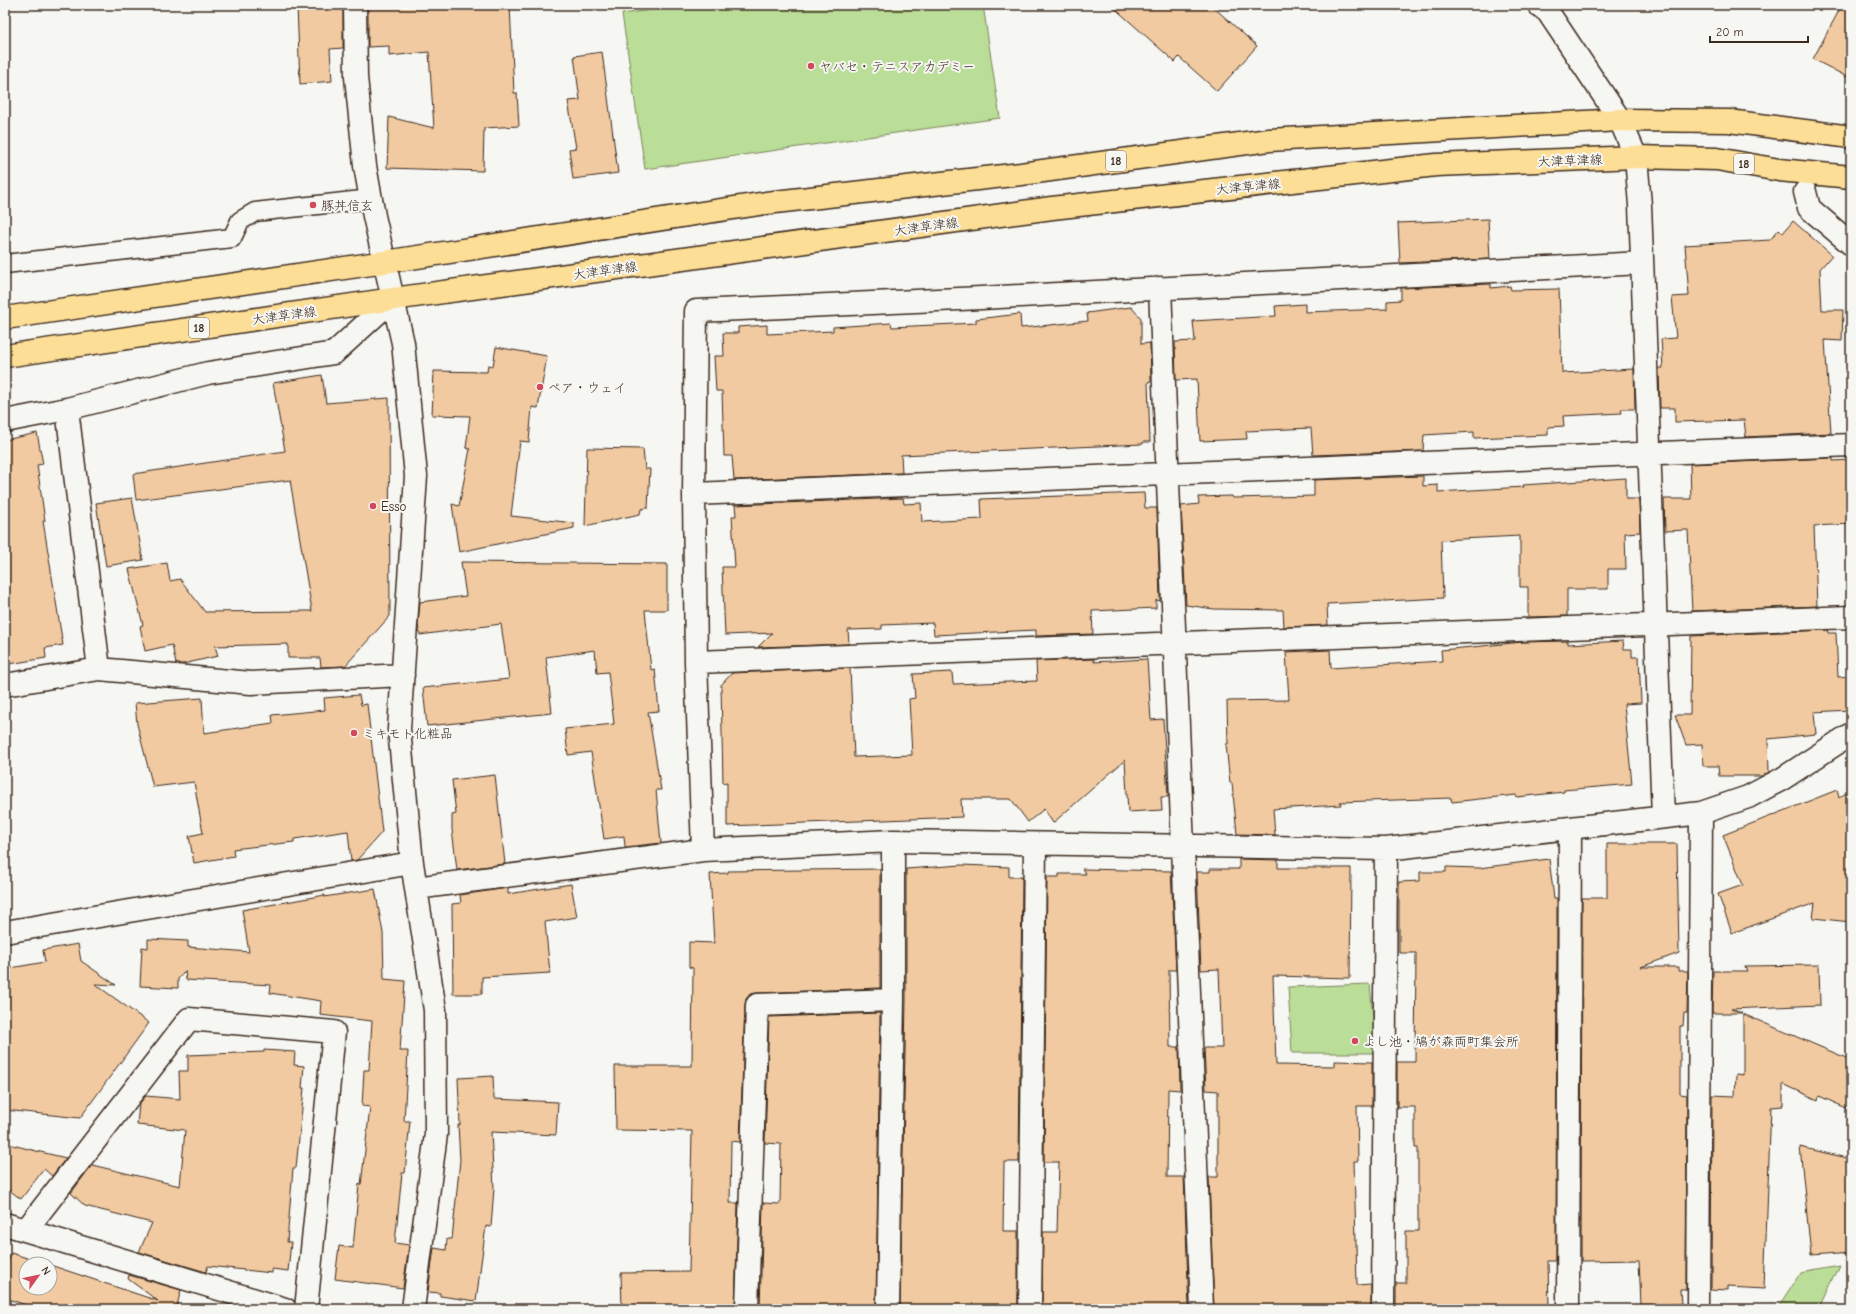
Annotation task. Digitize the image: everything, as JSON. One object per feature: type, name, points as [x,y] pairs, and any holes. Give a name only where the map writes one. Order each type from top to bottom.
[{"type":"main road","name":"18","points":[[5,318],[385,262],[766,203],[1021,174],[1269,140],[1620,120],[1729,121],[1851,137]]},
{"type":"main road","name":"大津草津線","points":[[5,356],[393,299],[1060,207],[1436,165],[1636,157],[1717,159],[1779,170],[1851,177]]},
{"type":"street","points":[[355,5],[356,77],[365,166],[403,343],[416,476],[399,729],[412,863],[435,1010],[436,1134],[413,1309]]},
{"type":"street","points":[[1539,5],[1548,12],[1620,120],[1636,157],[1640,205],[1663,817]]},
{"type":"street","points":[[1805,192],[1809,208],[1851,244]]},
{"type":"street","points":[[703,850],[696,662],[694,494],[696,311],[1642,263]]},
{"type":"street","points":[[1160,288],[1202,1309]]},
{"type":"street","points":[[5,421],[67,409],[208,373],[334,353],[393,299]]},
{"type":"street","points":[[67,409],[99,669]]},
{"type":"street","points":[[694,494],[1851,445]]},
{"type":"street","points":[[696,662],[1851,617]]},
{"type":"street","points":[[5,685],[99,669],[251,684],[403,675]]},
{"type":"street","points":[[416,888],[703,850],[893,841],[1386,849],[1701,813],[1748,797],[1782,779],[1851,734]]},
{"type":"street","points":[[1698,1309],[1701,813]]},
{"type":"street","points":[[1568,1309],[1570,829]]},
{"type":"street","points":[[888,1309],[893,1000],[893,841]]},
{"type":"street","points":[[1030,1309],[1035,844]]},
{"type":"street","points":[[1384,1309],[1386,849]]},
{"type":"street","points":[[5,932],[412,863]]},
{"type":"street","points":[[747,1309],[757,1005],[893,1000]]},
{"type":"street","points":[[26,1230],[189,1019],[334,1032],[306,1309]]},
{"type":"street","points":[[5,1224],[285,1309]]},
{"type":"lane","points":[[5,264],[232,238],[240,221],[255,212],[371,199]]},
{"type":"green space","name":"ヤバセ・テニスアカデミー","points":[[687,5],[983,5],[1000,118],[645,169],[622,14]]},
{"type":"green space","points":[[1370,984],[1376,1053],[1292,1053],[1288,987]]},
{"type":"green space","points":[[1840,1265],[1820,1309],[1777,1309],[1801,1272]]},
{"type":"building","points":[[297,5],[343,5],[343,48],[330,49],[332,81],[300,84]]},
{"type":"building","points":[[368,5],[510,5],[514,93],[517,93],[519,126],[484,128],[483,171],[387,168],[389,117],[434,128],[429,52],[389,56],[389,46],[368,47]]},
{"type":"building","points":[[1111,5],[1211,5],[1257,46],[1217,91],[1179,57],[1175,62]]},
{"type":"building","points":[[1842,5],[1851,5],[1851,79],[1813,59]]},
{"type":"building","points":[[602,52],[618,173],[573,179],[569,149],[576,148],[568,101],[580,100],[574,56]]},
{"type":"building","points":[[1488,219],[1490,259],[1400,263],[1398,223]]},
{"type":"building","points":[[1793,221],[1832,255],[1820,269],[1822,310],[1843,310],[1842,341],[1825,340],[1831,433],[1746,437],[1744,420],[1675,422],[1675,408],[1660,408],[1659,368],[1663,368],[1661,339],[1676,338],[1672,297],[1689,296],[1685,245],[1770,240],[1779,229],[1783,233]]},
{"type":"building","points":[[1491,284],[1491,288],[1510,286],[1511,290],[1559,289],[1562,373],[1634,369],[1635,409],[1621,409],[1622,413],[1563,416],[1564,426],[1548,427],[1548,435],[1474,438],[1474,432],[1424,435],[1423,451],[1313,455],[1311,428],[1246,431],[1247,439],[1200,441],[1197,379],[1176,380],[1175,342],[1195,341],[1193,321],[1276,316],[1275,306],[1305,304],[1305,312],[1387,309],[1387,301],[1401,300],[1401,288]]},
{"type":"building","points":[[1131,307],[1141,318],[1141,344],[1150,343],[1151,381],[1148,382],[1150,442],[1143,442],[1143,444],[901,455],[902,473],[734,480],[732,456],[724,456],[722,391],[716,391],[714,356],[724,356],[723,333],[738,333],[738,327],[767,325],[767,334],[833,331],[833,327],[891,323],[892,327],[976,323],[976,319],[1020,314],[1021,328],[1088,321],[1087,313]]},
{"type":"building","points":[[496,347],[547,356],[538,408],[532,407],[529,442],[520,441],[511,516],[574,523],[574,528],[459,552],[452,504],[459,506],[470,449],[466,448],[470,416],[432,415],[434,371],[487,372],[488,365],[493,366]]},
{"type":"building","points":[[322,375],[326,403],[389,398],[390,616],[345,666],[321,667],[320,658],[288,658],[288,644],[215,646],[218,656],[183,664],[176,664],[172,645],[145,651],[140,626],[143,625],[129,569],[167,563],[170,581],[180,579],[205,612],[312,611],[290,480],[136,500],[133,474],[285,451],[273,383]]},
{"type":"building","points":[[37,433],[43,464],[37,465],[45,521],[43,521],[63,645],[45,648],[46,658],[9,664],[7,652],[5,652],[5,440]]},
{"type":"building","points":[[587,448],[643,449],[645,469],[650,469],[648,508],[641,509],[640,514],[585,526]]},
{"type":"building","points":[[1833,458],[1833,461],[1851,460],[1851,524],[1814,526],[1817,606],[1692,611],[1688,530],[1665,531],[1664,499],[1691,499],[1690,464]]},
{"type":"building","points":[[1423,476],[1423,486],[1438,485],[1438,492],[1524,487],[1523,485],[1626,478],[1626,499],[1639,499],[1640,532],[1625,533],[1626,569],[1608,569],[1608,589],[1567,589],[1567,616],[1528,617],[1528,587],[1520,587],[1520,536],[1441,540],[1443,598],[1327,604],[1328,625],[1284,627],[1283,610],[1214,609],[1186,605],[1181,506],[1199,504],[1198,497],[1232,496],[1233,498],[1314,496],[1314,480]]},
{"type":"building","points":[[1144,493],[1145,508],[1157,508],[1160,601],[1156,600],[1156,608],[1092,611],[1093,634],[1036,636],[1036,630],[934,635],[933,623],[882,625],[882,629],[848,630],[849,644],[758,647],[772,633],[725,635],[722,567],[735,567],[732,516],[736,516],[735,505],[903,498],[904,504],[921,503],[922,522],[982,519],[981,499]]},
{"type":"building","points":[[132,498],[143,560],[106,566],[96,503]]},
{"type":"building","points":[[461,562],[667,564],[667,610],[645,610],[651,670],[655,669],[659,711],[648,712],[661,790],[656,790],[661,843],[625,847],[624,836],[604,839],[591,752],[568,755],[565,729],[614,724],[608,672],[597,673],[595,650],[546,657],[552,713],[427,726],[423,688],[509,679],[501,624],[420,635],[418,625],[420,602],[466,596]]},
{"type":"building","points":[[1828,630],[1829,633],[1836,633],[1838,677],[1851,676],[1851,701],[1848,701],[1849,710],[1814,712],[1816,734],[1768,739],[1769,772],[1762,776],[1719,776],[1718,766],[1703,766],[1702,744],[1686,745],[1675,715],[1690,715],[1691,636]]},
{"type":"building","points":[[1568,641],[1568,644],[1623,641],[1624,649],[1632,649],[1632,657],[1639,657],[1641,703],[1624,704],[1632,784],[1564,790],[1564,792],[1517,797],[1516,795],[1452,802],[1451,798],[1340,802],[1341,805],[1273,809],[1275,835],[1237,834],[1232,783],[1230,783],[1226,744],[1228,744],[1227,701],[1289,700],[1286,652],[1330,650],[1331,668],[1442,661],[1441,650],[1523,642]]},
{"type":"building","points":[[1094,659],[1094,662],[1147,659],[1151,720],[1163,719],[1168,797],[1161,797],[1162,810],[1128,812],[1125,760],[1053,823],[1044,809],[1028,822],[1011,799],[961,799],[962,817],[727,826],[727,782],[723,783],[721,685],[732,673],[850,668],[854,757],[912,755],[909,699],[915,698],[913,674],[952,672],[953,684],[1037,681],[1036,661]]},
{"type":"building","points":[[359,695],[361,705],[367,704],[382,832],[357,860],[351,861],[348,831],[294,839],[294,842],[233,849],[234,856],[194,863],[189,836],[203,833],[194,782],[153,787],[137,724],[135,703],[202,698],[204,733],[273,723],[272,715],[325,710],[324,698]]},
{"type":"building","points":[[495,775],[505,864],[457,870],[452,829],[452,815],[456,814],[452,780]]},
{"type":"building","points":[[1851,789],[1851,922],[1813,918],[1815,903],[1732,933],[1718,894],[1743,885],[1723,835],[1837,790],[1839,798]]},
{"type":"building","points":[[1607,844],[1677,844],[1679,953],[1641,967],[1679,967],[1679,971],[1688,971],[1687,1013],[1684,1013],[1683,1026],[1680,1026],[1680,1094],[1687,1095],[1686,1289],[1680,1289],[1681,1304],[1641,1305],[1639,1260],[1581,1261],[1582,898],[1607,898]]},
{"type":"building","points":[[1239,859],[1278,860],[1278,868],[1351,868],[1350,978],[1273,976],[1276,1065],[1335,1066],[1335,1061],[1372,1062],[1372,1106],[1357,1106],[1358,1161],[1354,1161],[1357,1285],[1371,1284],[1371,1309],[1214,1309],[1209,1177],[1218,1177],[1218,1091],[1206,1090],[1204,1048],[1222,1048],[1219,969],[1201,970],[1197,872],[1210,872],[1210,869],[1239,869]]},
{"type":"building","points":[[1549,859],[1554,898],[1557,898],[1556,1261],[1548,1261],[1549,1309],[1396,1309],[1396,1283],[1406,1283],[1406,1231],[1418,1231],[1418,1148],[1415,1148],[1415,1107],[1397,1107],[1397,1062],[1415,1062],[1416,953],[1399,953],[1399,882],[1420,881],[1420,872],[1446,872],[1446,867],[1479,868]]},
{"type":"building","points":[[962,865],[1009,867],[1009,877],[1022,877],[1019,1162],[1004,1162],[1003,1231],[1018,1231],[1018,1309],[900,1309],[906,1000],[906,869]]},
{"type":"building","points":[[880,869],[880,988],[757,993],[750,994],[746,999],[740,1142],[731,1141],[730,1203],[738,1203],[735,1309],[622,1309],[621,1273],[689,1272],[692,1131],[616,1130],[615,1066],[692,1066],[693,968],[689,967],[689,942],[714,943],[710,874],[728,873],[728,871]]},
{"type":"building","points":[[1082,869],[1171,871],[1176,970],[1169,970],[1170,1047],[1179,1047],[1180,1090],[1168,1089],[1167,1177],[1184,1177],[1189,1309],[1042,1309],[1043,1232],[1057,1232],[1059,1162],[1044,1162],[1047,877],[1059,877],[1059,874],[1086,874]]},
{"type":"building","points":[[571,884],[577,917],[545,922],[550,973],[482,977],[482,994],[453,994],[452,904],[461,903],[460,895],[508,888],[508,894]]},
{"type":"building","points":[[375,889],[383,933],[384,979],[405,981],[400,1051],[408,1051],[404,1121],[410,1121],[405,1173],[402,1173],[395,1243],[409,1245],[403,1288],[335,1279],[339,1246],[353,1248],[359,1184],[361,1185],[370,1107],[362,1106],[364,1070],[369,1070],[372,1021],[320,1015],[321,1001],[270,993],[271,985],[186,980],[185,971],[178,979],[178,988],[140,986],[142,947],[148,948],[148,939],[188,941],[188,947],[249,952],[242,910],[325,895],[324,897]]},
{"type":"building","points":[[78,944],[81,961],[116,985],[95,984],[149,1023],[80,1118],[5,1110],[5,969],[45,962],[43,950]]},
{"type":"building","points":[[1819,965],[1820,1005],[1731,1009],[1742,1013],[1712,1013],[1713,971],[1747,971],[1745,966]]},
{"type":"building","points":[[880,1013],[876,1309],[760,1309],[763,1203],[780,1204],[781,1144],[765,1143],[769,1017]]},
{"type":"building","points":[[1743,1014],[1851,1060],[1851,1110],[1819,1096],[1818,1100],[1783,1084],[1783,1106],[1771,1107],[1764,1289],[1728,1287],[1728,1291],[1711,1290],[1712,1095],[1735,1096],[1736,1074],[1743,1075]]},
{"type":"building","points":[[264,1050],[295,1052],[294,1065],[304,1066],[302,1088],[304,1088],[296,1168],[293,1168],[287,1242],[291,1242],[288,1271],[272,1269],[272,1273],[208,1266],[206,1272],[139,1252],[152,1223],[85,1206],[71,1193],[92,1165],[180,1186],[185,1130],[137,1125],[139,1104],[146,1096],[180,1099],[179,1071],[188,1071],[188,1055],[264,1052]]},
{"type":"building","points":[[493,1076],[494,1099],[558,1102],[556,1135],[491,1132],[494,1188],[491,1227],[486,1226],[476,1301],[440,1296],[440,1293],[428,1292],[434,1248],[446,1250],[447,1239],[452,1239],[460,1160],[458,1078]]},
{"type":"building","points":[[5,1143],[66,1158],[52,1176],[44,1169],[21,1199],[5,1187]]},
{"type":"building","points":[[1800,1147],[1851,1159],[1851,1252],[1811,1255]]},
{"type":"building","points":[[11,1253],[21,1256],[18,1256],[18,1296],[58,1296],[58,1268],[158,1301],[128,1279],[129,1275],[181,1290],[176,1309],[169,1309],[166,1307],[166,1309],[38,1309],[5,1298],[5,1272]]},
{"type":"place","name":"ヤバセ・テニスアカデミー","points":[[811,66]]},
{"type":"place","name":"豚丼信玄","points":[[313,205]]},
{"type":"place","name":"ペア・ウェイ","points":[[540,387]]},
{"type":"place","name":"Esso","points":[[373,506]]},
{"type":"place","name":"ミキモト化粧品","points":[[354,733]]},
{"type":"place","name":"よし池・鳩が森両町集会所","points":[[1355,1041]]}]
